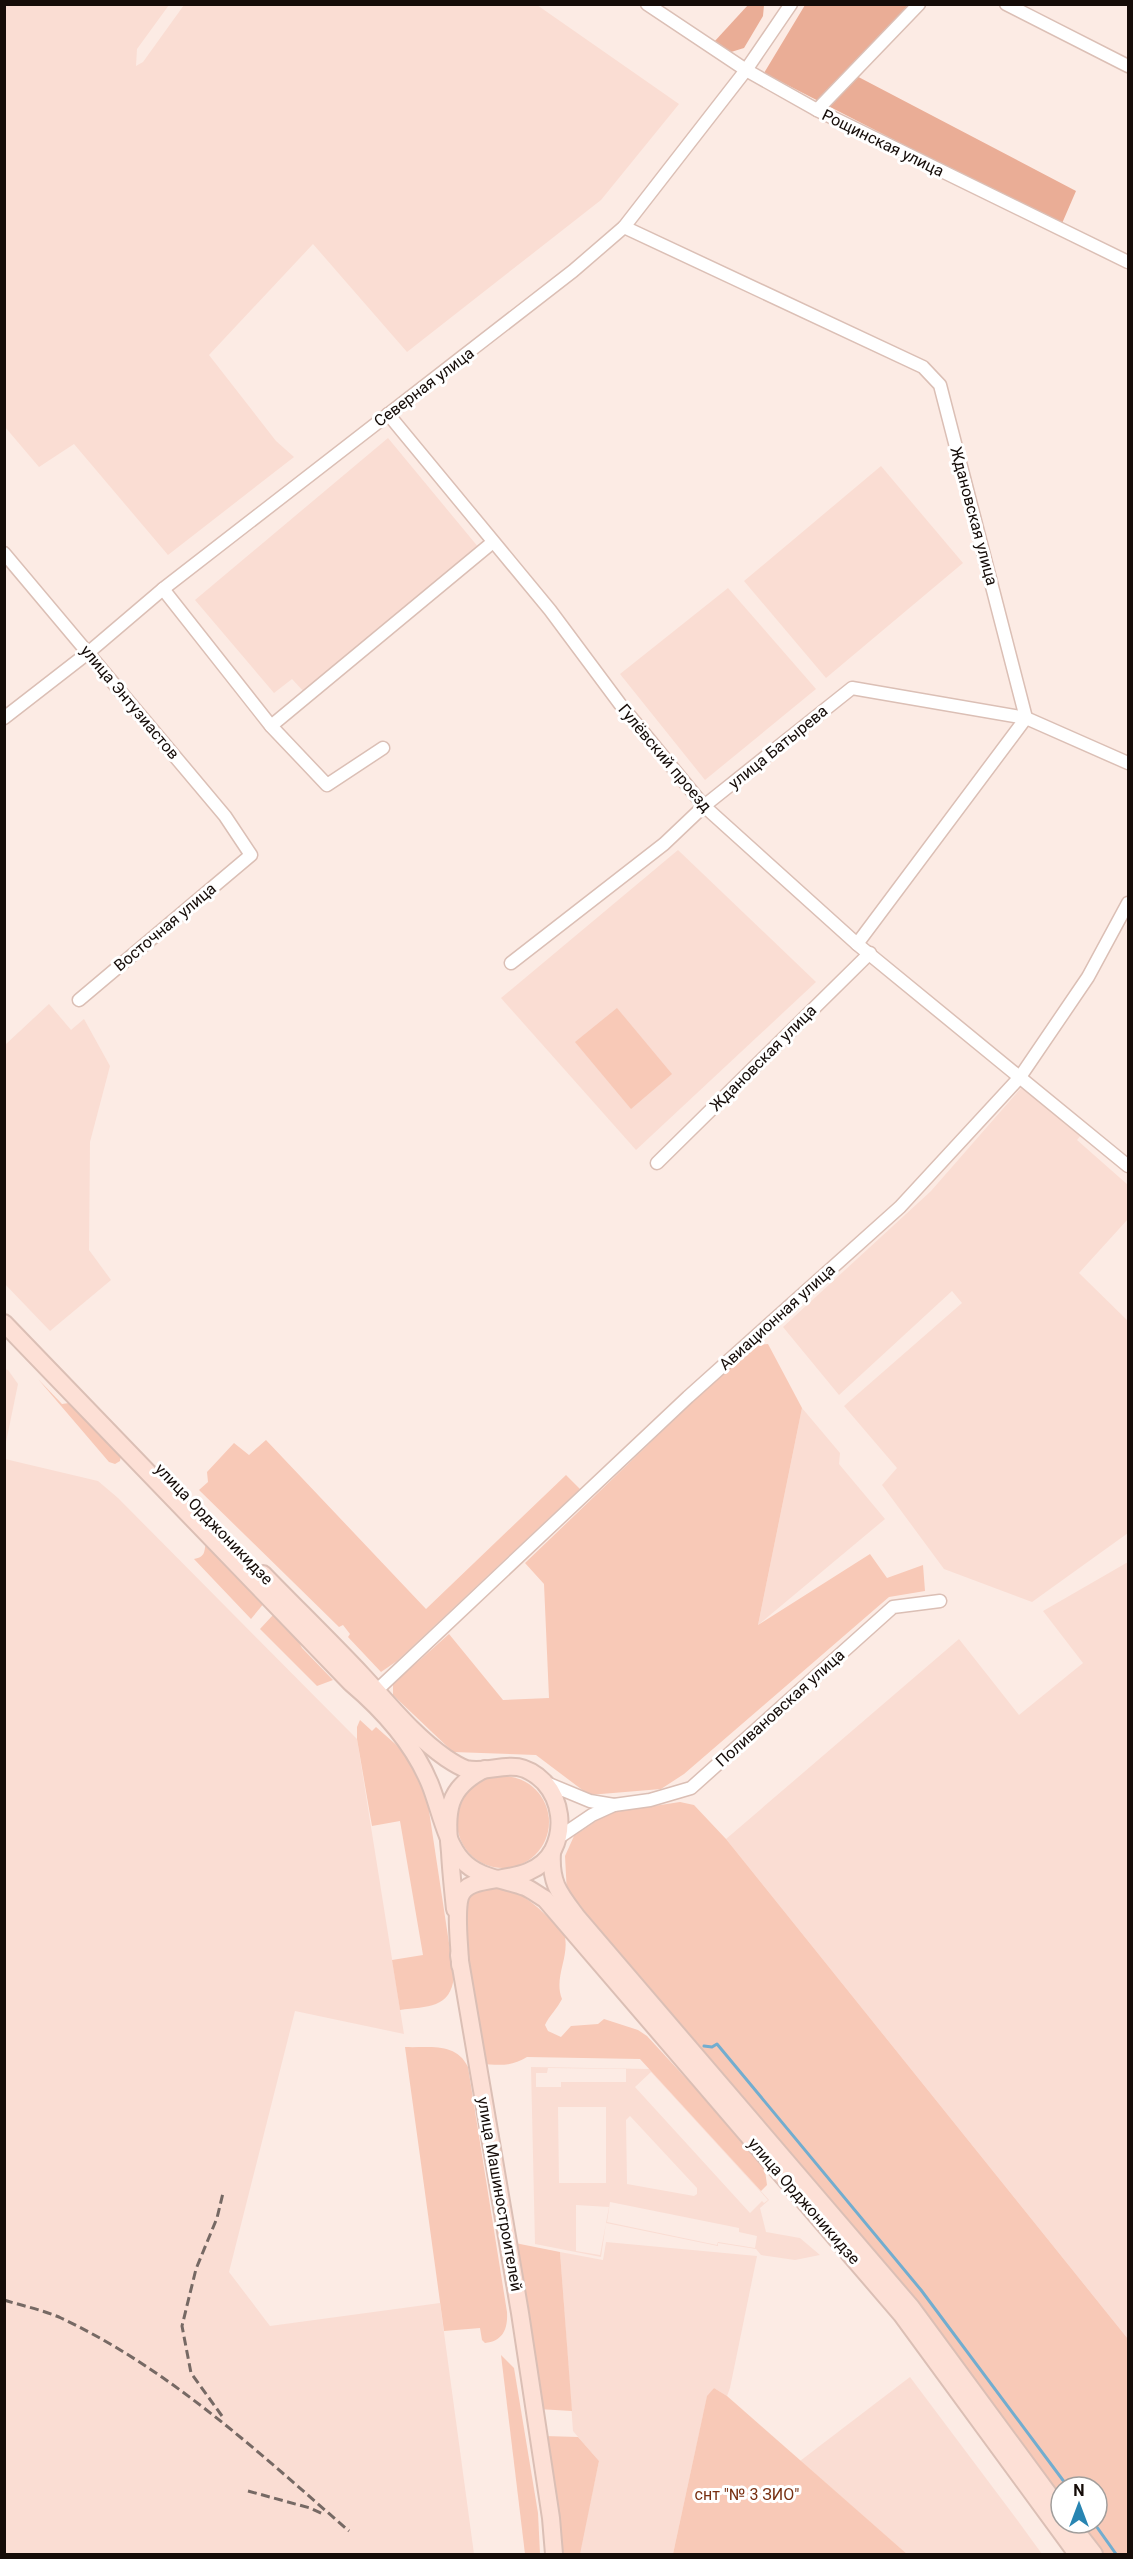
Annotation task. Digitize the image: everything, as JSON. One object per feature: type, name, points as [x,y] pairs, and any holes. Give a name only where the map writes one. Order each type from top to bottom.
[{"type":"main road","name":"улица Орджоникидзе","points":[[4,1310],[376,1691],[415,1743]]},
{"type":"main road","name":"улица Орджоникидзе","points":[[4,1323],[351,1683],[415,1743]]},
{"type":"main road","points":[[415,1743],[466,1769],[501,1766],[517,1767],[531,1773],[553,1794],[558,1808],[560,1823],[555,1845],[542,1864],[529,1873],[515,1878],[487,1880],[468,1886],[460,1896],[460,1965]]},
{"type":"main road","points":[[415,1743],[453,1848],[461,1860],[479,1872],[500,1879]]},
{"type":"main road","points":[[448,1834],[449,1809],[459,1787],[471,1776],[486,1768]]},
{"type":"main road","name":"улица Машиностроителей","points":[[448,1834],[460,1965],[519,2313],[551,2518],[554,2554]]},
{"type":"main road","name":"улица Орджоникидзе","points":[[555,1845],[551,1873],[557,1891],[911,2307],[1049,2495]]},
{"type":"main road","name":"улица Орджоникидзе","points":[[500,1879],[528,1888],[545,1899],[902,2315],[1077,2554]]},
{"type":"main road","points":[[1079,2535],[1094,2554]]},
{"type":"street","name":"Рощинская улица","points":[[647,4],[746,70],[816,110],[1128,262]]},
{"type":"street","name":"Северная улица","points":[[4,718],[89,652],[163,589],[573,271],[624,226],[746,70],[791,4]]},
{"type":"street","points":[[816,110],[919,4]]},
{"type":"street","points":[[1006,4],[1128,66]]},
{"type":"street","name":"Ждановская улица","points":[[624,226],[923,367],[940,385],[1026,718]]},
{"type":"street","name":"Гулёвский проезд","points":[[388,414],[549,610],[620,704],[704,806],[857,944],[1128,1166]]},
{"type":"street","points":[[270,726],[493,542]]},
{"type":"street","name":"улица Энтузиастов","points":[[4,552],[225,816],[251,855]]},
{"type":"street","points":[[163,589],[270,726],[327,785],[383,748]]},
{"type":"street","name":"улица Батырева","points":[[511,963],[664,844],[704,806],[852,688],[1026,718],[1128,763]]},
{"type":"street","points":[[857,944],[1026,718]]},
{"type":"street","name":"Восточная улица","points":[[80,1000],[251,855]]},
{"type":"street","name":"Авиационная улица","points":[[376,1691],[688,1397],[900,1207],[1020,1077],[1124,921],[1128,903]]},
{"type":"street","name":"Ждановская улица","points":[[657,1163],[870,953]]},
{"type":"street","name":"Поливановская улица","points":[[614,1805],[650,1800],[691,1788],[893,1607],[940,1601]]},
{"type":"street","points":[[543,1782],[590,1801],[614,1805]]},
{"type":"street","points":[[555,1845],[592,1815],[614,1805]]},
{"type":"shaded area","points":[[4,5],[169,5],[137,49],[136,66],[143,62],[184,5],[537,5],[679,104],[601,200],[407,352],[313,244],[209,355],[276,441],[294,457],[168,555],[74,444],[39,467],[5,427]]},
{"type":"shaded area","points":[[748,5],[764,5],[763,16],[744,48],[731,52],[714,42]]},
{"type":"shaded area","points":[[805,5],[909,5],[847,71],[1076,191],[1057,235],[1060,225],[764,73]]},
{"type":"shaded area","points":[[388,438],[479,548],[305,693],[292,679],[274,693],[195,600]]},
{"type":"shaded area","points":[[881,466],[963,563],[826,678],[744,581]]},
{"type":"shaded area","points":[[728,588],[816,689],[705,780],[620,674]]},
{"type":"shaded area","points":[[678,850],[816,982],[636,1150],[501,998]]},
{"type":"shaded area","points":[[49,1004],[71,1030],[84,1019],[110,1066],[90,1142],[89,1250],[111,1280],[50,1331],[4,1283],[5,1045]]},
{"type":"shaded area","points":[[1021,1088],[1082,1134],[1077,1140],[1128,1185],[1128,1219],[1079,1273],[1128,1321],[1128,1533],[1032,1602],[944,1569],[882,1485],[897,1468],[844,1406],[962,1303],[952,1291],[839,1395],[783,1327],[931,1191]]},
{"type":"shaded area","points":[[5,1369],[18,1384],[5,1447]]},
{"type":"shaded area","points":[[802,1408],[840,1453],[839,1464],[885,1519],[758,1625]]},
{"type":"shaded area","points":[[5,1459],[98,1481],[118,1498],[357,1739],[404,2034],[295,2011],[229,2272],[270,2326],[440,2303],[474,2554],[5,2554]]},
{"type":"shaded area","points":[[1128,1562],[1128,2339],[726,1839],[959,1639],[1019,1715],[1083,1663],[1043,1611]]},
{"type":"shaded area","points":[[531,2067],[651,2069],[769,2200],[760,2208],[766,2232],[800,2238],[820,2255],[795,2260],[761,2255],[756,2249],[718,2243],[718,2246],[606,2223],[601,2257],[535,2244]],"holes":[[[548,2068],[626,2069],[626,2082],[561,2082],[561,2087],[536,2087],[536,2073],[547,2073]],[[651,2072],[768,2200],[764,2203],[762,2201],[750,2213],[635,2087]],[[558,2107],[606,2107],[606,2183],[559,2183]],[[630,2116],[697,2188],[697,2194],[694,2196],[627,2184],[626,2120]],[[610,2202],[739,2228],[739,2232],[757,2236],[755,2248],[718,2242],[717,2245],[607,2222]],[[576,2205],[609,2207],[600,2255],[576,2251]]]},
{"type":"shaded area","points":[[606,2242],[757,2256],[730,2388],[727,2396],[714,2388],[707,2397],[673,2554],[579,2554],[599,2461],[573,2431],[560,2252],[603,2260]]},
{"type":"shaded area","points":[[910,2377],[1042,2554],[907,2554],[800,2461]]},
{"type":"green space","points":[[617,1008],[672,1074],[631,1109],[575,1042]]},
{"type":"green space","points":[[768,1344],[802,1408],[758,1625],[870,1554],[887,1578],[923,1565],[925,1591],[889,1597],[684,1774],[661,1789],[589,1795],[536,1755],[453,1752],[393,1695],[393,1684],[449,1634],[503,1700],[549,1698],[544,1584],[525,1563],[752,1345]]},
{"type":"green space","points":[[38,1379],[62,1404],[69,1403],[121,1455],[120,1461],[115,1464],[109,1462]]},
{"type":"green space","points":[[266,1440],[426,1609],[566,1475],[580,1489],[397,1661],[381,1672],[348,1637],[350,1634],[343,1625],[339,1627],[199,1490],[208,1482],[207,1472],[234,1443],[249,1455]]},
{"type":"green space","points":[[206,1542],[265,1602],[251,1619],[194,1559],[203,1555]]},
{"type":"green space","points":[[273,1615],[293,1631],[302,1648],[333,1680],[317,1686],[260,1629]]},
{"type":"green space","points":[[360,1720],[372,1731],[376,1727],[410,1757],[426,1791],[454,1976],[448,1995],[436,2004],[400,2010],[392,1960],[423,1955],[400,1821],[372,1826],[357,1739],[357,1727]]},
{"type":"green space","points":[[503,1776],[521,1779],[536,1789],[546,1804],[549,1822],[546,1840],[536,1855],[521,1865],[503,1868],[485,1865],[470,1855],[460,1840],[457,1822],[460,1804],[470,1789],[485,1779]]},
{"type":"green space","points":[[680,1802],[694,1805],[726,1839],[1128,2339],[1128,2554],[1104,2554],[1089,2535],[1109,2535],[1109,2475],[1049,2475],[1049,2481],[900,2281],[567,1894],[565,1856],[574,1836],[608,1813]]},
{"type":"green space","points":[[500,1886],[527,1899],[564,1933],[566,1942],[560,1983],[562,1999],[545,2025],[548,2031],[561,2037],[571,2026],[598,2024],[604,2019],[638,2030],[647,2036],[764,2163],[767,2185],[761,2191],[640,2059],[527,2057],[510,2064],[481,2064],[460,1918],[470,1893]]},
{"type":"green space","points":[[405,2047],[433,2047],[449,2050],[457,2053],[468,2067],[507,2312],[507,2324],[503,2333],[491,2342],[485,2343],[482,2340],[480,2328],[444,2331]]},
{"type":"green space","points":[[515,2243],[560,2252],[572,2411],[538,2409]]},
{"type":"green space","points":[[501,2355],[514,2368],[538,2513],[540,2554],[525,2554]]},
{"type":"green space","name":"снт \"№ 3 ЗИО\"","points":[[714,2388],[727,2396],[907,2554],[673,2554],[707,2396]]},
{"type":"green space","points":[[545,2436],[578,2437],[599,2461],[580,2554],[556,2554]]},
{"type":"waterway","points":[[704,2046],[712,2047],[717,2044],[921,2290],[1059,2475]]},
{"type":"waterway","points":[[1103,2535],[1116,2554]]},
{"type":"railway","points":[[222,2416],[191,2373],[182,2326],[196,2269],[217,2218],[223,2193]]},
{"type":"railway","points":[[4,2300],[61,2318],[140,2362],[212,2414],[349,2531]]},
{"type":"railway","points":[[248,2491],[310,2508],[323,2514]]}]
